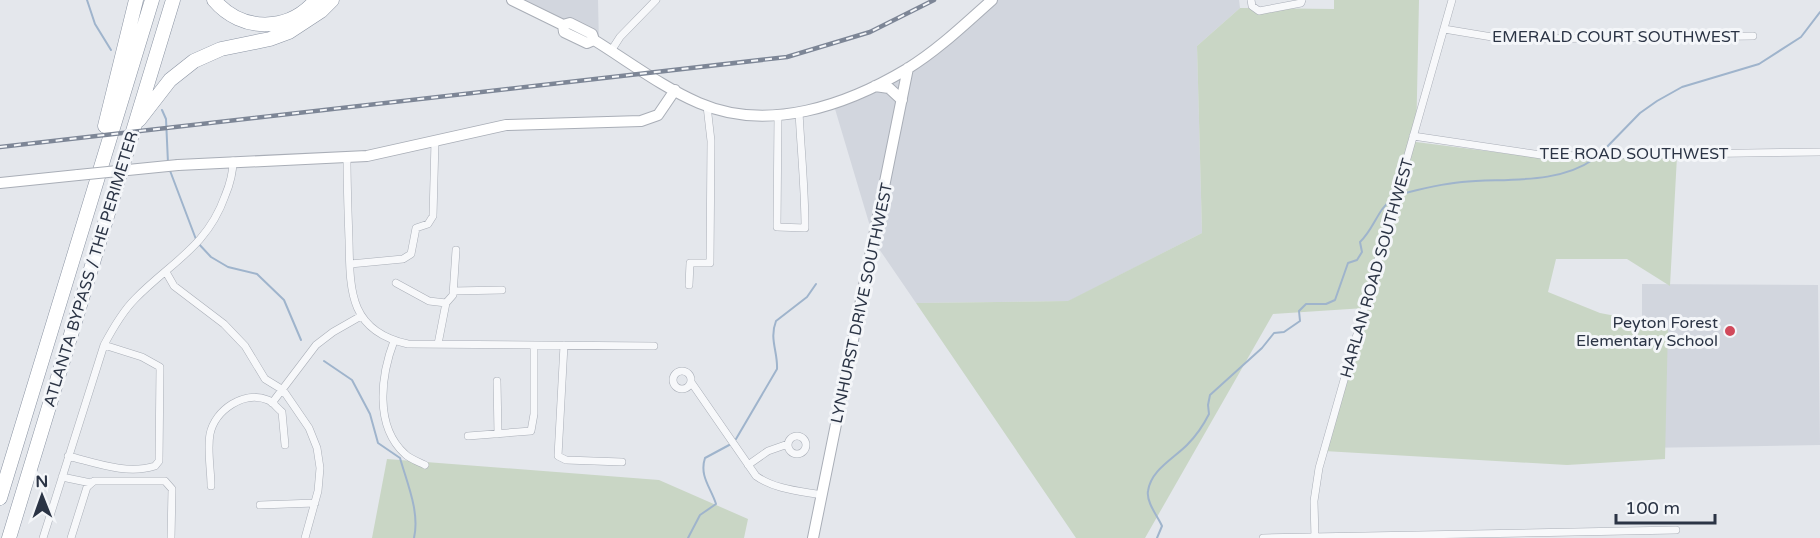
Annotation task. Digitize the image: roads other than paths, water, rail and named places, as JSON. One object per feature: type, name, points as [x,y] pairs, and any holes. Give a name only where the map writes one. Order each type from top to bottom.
[{"type":"highway","points":[[92,195],[109,108],[136,0]]},
{"type":"highway","name":"ATLANTA BYPASS / THE PERIMETER","points":[[0,498],[152,0]]},
{"type":"highway","name":"ATLANTA BYPASS / THE PERIMETER","points":[[9,538],[173,0]]},
{"type":"highway","points":[[214,0],[235,17],[265,25],[294,18],[316,0]]},
{"type":"highway","points":[[310,17],[324,0]]},
{"type":"highway","points":[[134,126],[170,80],[194,61],[221,49],[280,36],[332,0]]},
{"type":"street","points":[[512,0],[563,25],[570,23],[592,34],[594,40],[611,51],[675,90],[707,106],[753,115],[799,112],[831,104],[875,86],[908,68],[992,0]]},
{"type":"street","points":[[611,51],[620,37],[656,0]]},
{"type":"street","points":[[1251,0],[1252,6],[1259,11],[1292,5],[1302,0]]},
{"type":"street","name":"HARLAN ROAD SOUTHWEST","points":[[1315,537],[1314,501],[1319,468],[1452,0]]},
{"type":"street","name":"EMERALD COURT SOUTHWEST","points":[[1444,29],[1492,37],[1528,39],[1753,36]]},
{"type":"street","name":"LYNHURST DRIVE SOUTHWEST","points":[[813,538],[908,68]]},
{"type":"street","points":[[875,86],[889,88],[902,100]]},
{"type":"street","points":[[0,183],[178,165],[386,153],[506,125],[641,121],[658,115],[675,90]]},
{"type":"street","points":[[689,285],[690,263],[710,263],[711,141],[707,106]]},
{"type":"street","points":[[778,115],[777,227],[805,228],[804,171],[799,112]]},
{"type":"street","name":"TEE ROAD SOUTHWEST","points":[[1413,136],[1548,156],[1820,152]]},
{"type":"street","points":[[350,264],[404,259],[411,254],[416,228],[428,224],[433,216],[435,141]]},
{"type":"street","points":[[347,157],[350,286],[361,316],[376,331],[394,341],[438,344],[654,346]]},
{"type":"street","points":[[43,538],[104,345],[118,320],[134,300],[189,254],[210,229],[231,179],[233,161]]},
{"type":"street","points":[[438,344],[446,303],[453,291],[456,250]]},
{"type":"street","points":[[166,272],[174,286],[224,324],[245,346],[265,379],[283,390],[309,428],[317,448],[320,468],[315,502],[305,538]]},
{"type":"street","points":[[396,283],[429,301],[446,303]]},
{"type":"street","points":[[453,291],[502,290]]},
{"type":"street","points":[[272,404],[316,345],[361,316]]},
{"type":"street","points":[[394,341],[384,366],[385,418],[390,433],[405,455],[425,465]]},
{"type":"street","points":[[68,456],[119,469],[147,469],[155,466],[159,461],[160,367],[142,357],[104,345]]},
{"type":"street","points":[[468,436],[531,431],[533,427],[534,345]]},
{"type":"street","points":[[564,345],[558,456],[566,460],[622,462]]},
{"type":"street","points":[[497,381],[498,434]]},
{"type":"street","points":[[691,382],[748,465],[764,482],[821,495]]},
{"type":"street","points":[[211,486],[210,434],[222,413],[239,400],[252,397],[272,404],[282,412],[285,445]]},
{"type":"street","points":[[748,465],[768,451],[788,444]]},
{"type":"street","points":[[62,477],[91,483],[165,481],[172,489],[171,538]]},
{"type":"street","points":[[71,538],[87,487],[91,483]]},
{"type":"street","points":[[260,505],[315,502]]},
{"type":"street","points":[[1263,538],[1606,535],[1676,530]]},
{"type":"waterway","points":[[87,0],[95,24],[111,50]]},
{"type":"waterway","points":[[1601,153],[1640,113],[1657,101],[1682,87],[1759,64],[1801,37],[1820,12]]},
{"type":"waterway","points":[[162,110],[166,119],[168,163]]},
{"type":"waterway","points":[[1398,195],[1454,183],[1547,177],[1564,173],[1594,159]]},
{"type":"waterway","points":[[169,168],[197,242],[211,257],[228,267],[257,274],[284,300],[301,340]]},
{"type":"waterway","points":[[1157,538],[1162,526],[1148,495],[1153,477],[1199,431],[1209,414],[1210,395],[1262,348],[1274,333],[1284,332],[1300,321],[1299,311],[1306,304],[1326,304],[1335,300],[1348,263],[1357,260],[1362,252],[1360,242],[1383,208],[1393,198]]},
{"type":"waterway","points":[[736,439],[777,369],[773,334],[776,321],[807,297],[816,284]]},
{"type":"waterway","points":[[324,361],[352,380],[370,414],[378,443],[400,458],[414,508],[414,538]]},
{"type":"waterway","points":[[688,538],[700,515],[716,504],[703,471],[705,458],[731,444]]},
{"type":"railway","points":[[0,147],[787,57],[870,32],[934,0]]},
{"type":"place","name":"Peyton Forest Elementary School","points":[[1730,331]]}]
